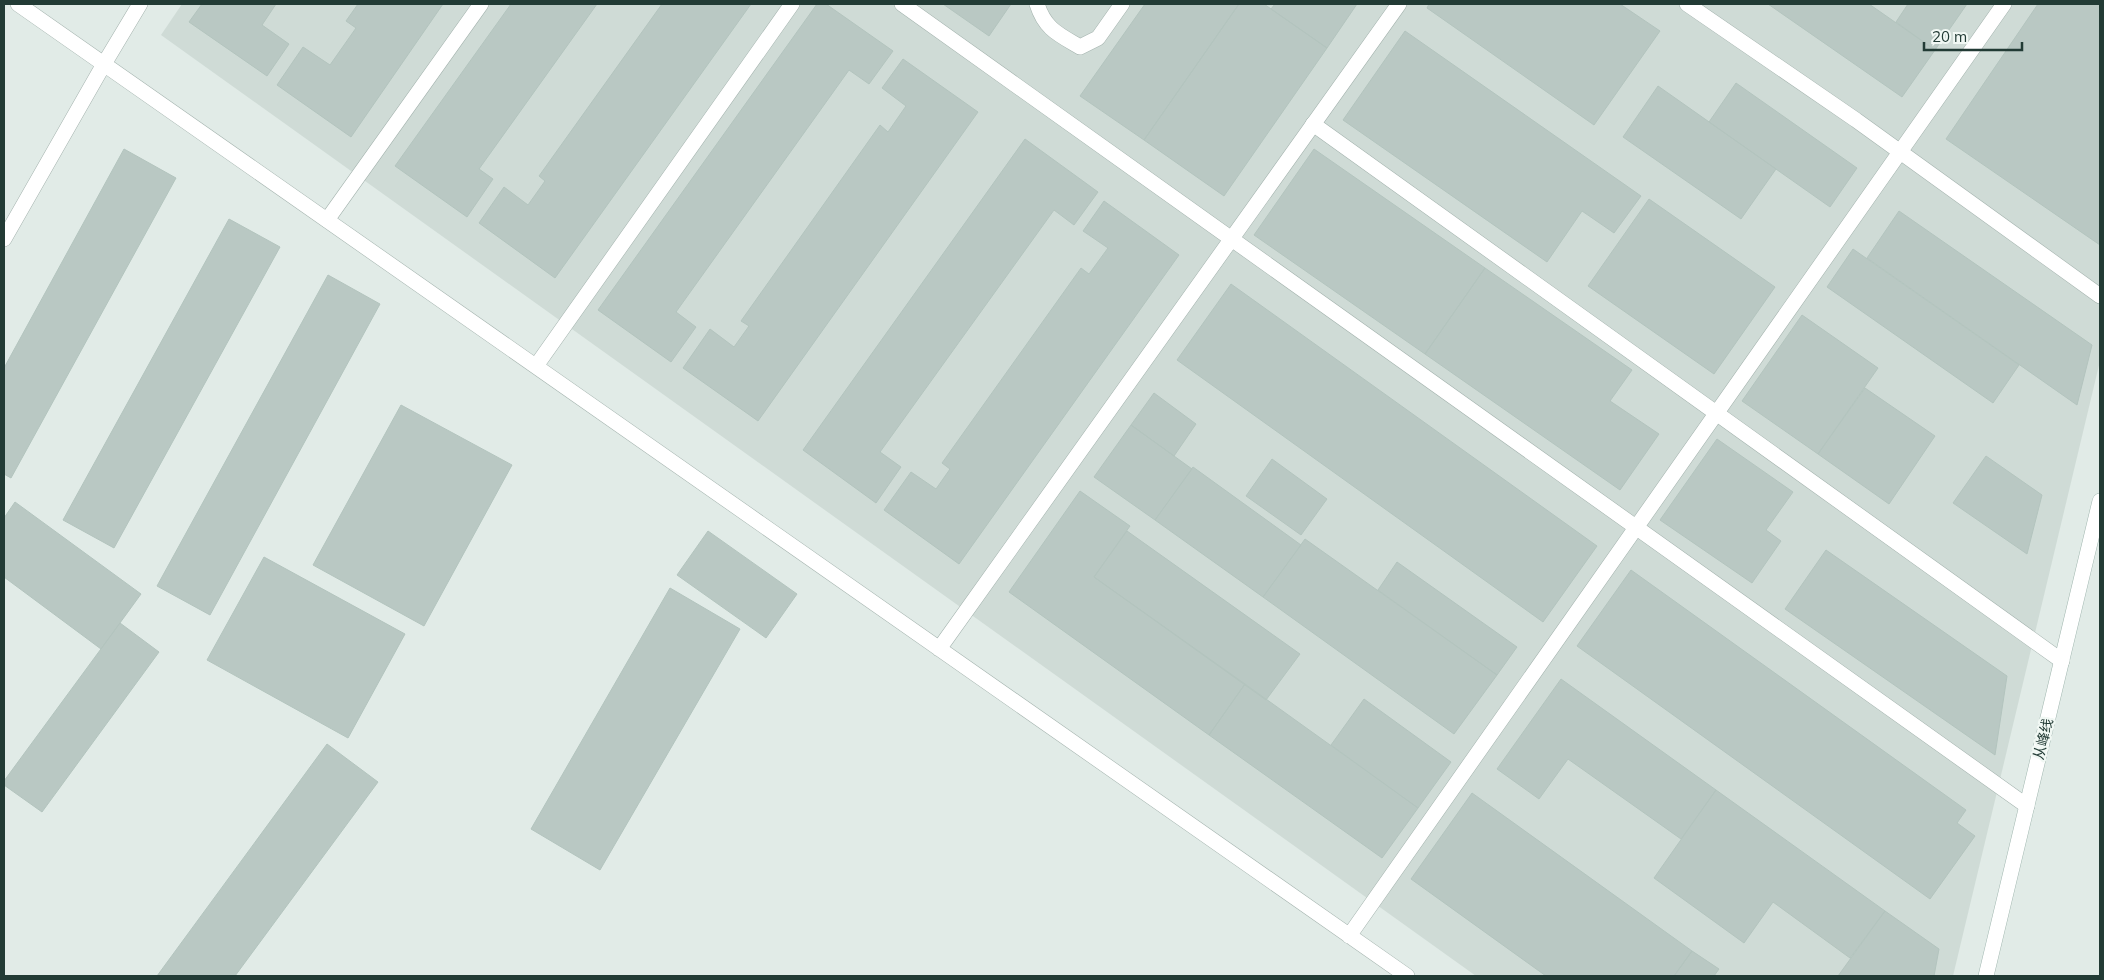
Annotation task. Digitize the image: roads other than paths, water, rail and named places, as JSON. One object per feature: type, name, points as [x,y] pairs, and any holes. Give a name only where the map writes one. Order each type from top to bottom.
[{"type":"street","points":[[18,4],[1407,976]]},
{"type":"street","points":[[4,239],[140,4]]},
{"type":"street","points":[[327,220],[481,4]]},
{"type":"street","points":[[536,366],[792,4]]},
{"type":"street","points":[[902,4],[2027,806]]},
{"type":"street","points":[[1037,4],[1042,19],[1057,33],[1080,47],[1098,38],[1122,4]]},
{"type":"street","points":[[939,649],[1399,4]]},
{"type":"street","points":[[1687,4],[1900,152],[2100,296]]},
{"type":"street","points":[[1349,936],[2004,4]]},
{"type":"street","points":[[1314,124],[2062,661]]},
{"type":"street","name":"从峰线","points":[[1986,976],[2100,501]]}]
